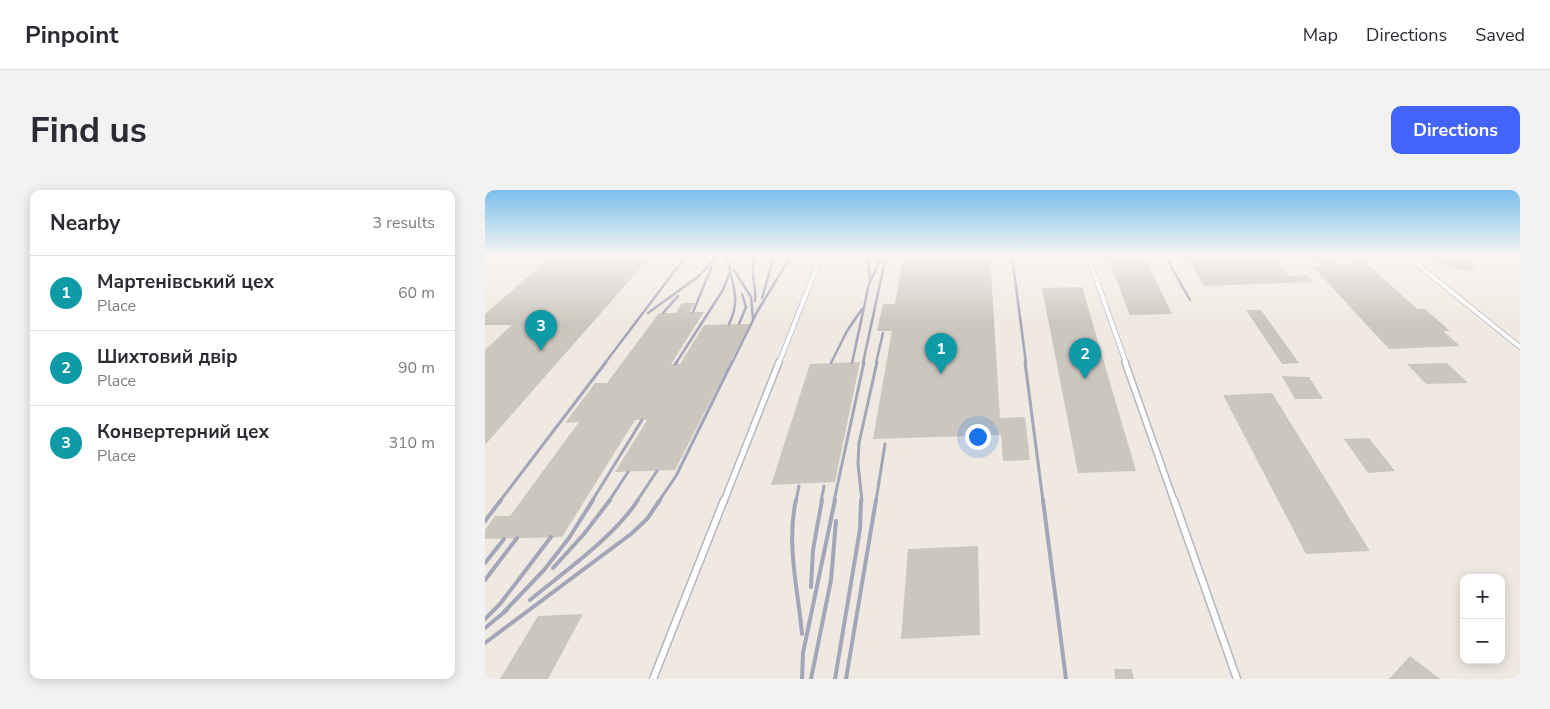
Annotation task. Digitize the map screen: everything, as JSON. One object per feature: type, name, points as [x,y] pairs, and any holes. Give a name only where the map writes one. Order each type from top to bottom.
[{"type":"lane","points":[[653,679],[812,279]]},
{"type":"lane","points":[[1096,279],[1237,679]]},
{"type":"lane","points":[[1435,279],[1520,347]]},
{"type":"building","points":[[526,279],[631,279],[485,445],[485,350],[512,325],[485,325],[485,314]]},
{"type":"building","points":[[899,279],[991,279],[1000,418],[1025,417],[1030,460],[1003,461],[1001,435],[873,439],[892,331],[877,331],[883,304],[895,304]]},
{"type":"building","points":[[1116,279],[1155,279],[1172,314],[1130,315]]},
{"type":"building","points":[[1200,279],[1311,279],[1314,282],[1204,286]]},
{"type":"building","points":[[1324,279],[1384,279],[1417,309],[1425,309],[1450,331],[1443,331],[1460,346],[1389,349]]},
{"type":"building","points":[[1082,287],[1136,471],[1078,473],[1042,288]]},
{"type":"building","points":[[682,303],[695,303],[689,312],[704,312],[671,364],[680,364],[704,325],[750,324],[675,470],[615,472],[647,420],[635,420],[562,537],[485,539],[485,530],[495,516],[510,516],[579,422],[565,423],[595,383],[607,383],[659,313],[676,313]]},
{"type":"building","points":[[1246,310],[1261,310],[1299,363],[1282,364]]},
{"type":"building","points":[[860,362],[835,482],[771,485],[810,364]]},
{"type":"building","points":[[1447,363],[1468,383],[1426,384],[1407,364]]},
{"type":"building","points":[[1282,376],[1309,377],[1323,399],[1295,399]]},
{"type":"building","points":[[1272,393],[1370,551],[1306,554],[1223,395]]},
{"type":"building","points":[[1369,438],[1395,471],[1368,473],[1344,439]]},
{"type":"building","points":[[978,546],[980,635],[901,639],[908,549]]},
{"type":"building","points":[[583,614],[548,679],[500,679],[538,616]]},
{"type":"building","points":[[1410,656],[1440,679],[1389,679]]},
{"type":"building","points":[[1114,669],[1132,669],[1134,679],[1115,679]]},
{"type":"railway","points":[[605,363],[669,279]]},
{"type":"railway","points":[[648,313],[695,279]]},
{"type":"railway","points":[[693,312],[707,279]]},
{"type":"railway","points":[[676,363],[723,290],[727,279]]},
{"type":"railway","points":[[729,324],[735,306],[732,279]]},
{"type":"railway","points":[[740,279],[751,297],[753,319]]},
{"type":"railway","points":[[754,279],[755,301]]},
{"type":"railway","points":[[762,298],[768,279]]},
{"type":"railway","points":[[732,363],[757,312],[777,279]]},
{"type":"railway","points":[[852,363],[871,279]]},
{"type":"railway","points":[[863,363],[881,279]]},
{"type":"railway","points":[[1015,279],[1026,363]]},
{"type":"railway","points":[[1178,279],[1190,300]]},
{"type":"railway","points":[[739,324],[746,307],[742,294]]},
{"type":"railway","points":[[663,313],[678,296]]},
{"type":"railway","points":[[831,363],[847,331],[862,309]]},
{"type":"railway","points":[[876,363],[883,333]]},
{"type":"railway","points":[[500,501],[606,362]]},
{"type":"railway","points":[[659,501],[676,476],[732,362]]},
{"type":"railway","points":[[834,501],[864,362]]},
{"type":"railway","points":[[862,501],[858,464],[859,443],[877,362]]},
{"type":"railway","points":[[1025,362],[1043,501]]},
{"type":"railway","points":[[592,501],[642,420]]},
{"type":"railway","points":[[876,501],[885,444]]},
{"type":"railway","points":[[637,501],[657,471]]},
{"type":"railway","points":[[609,501],[628,472]]},
{"type":"railway","points":[[796,501],[799,486]]},
{"type":"railway","points":[[821,501],[824,486]]},
{"type":"railway","points":[[485,521],[501,500]]},
{"type":"railway","points":[[503,613],[544,570],[569,538],[593,500]]},
{"type":"railway","points":[[553,568],[584,534],[610,500]]},
{"type":"railway","points":[[530,600],[603,540],[628,514],[638,500]]},
{"type":"railway","points":[[485,643],[631,534],[647,519],[660,500]]},
{"type":"railway","points":[[796,500],[793,517],[792,550],[802,634]]},
{"type":"railway","points":[[811,587],[813,550],[822,500]]},
{"type":"railway","points":[[802,679],[803,653],[835,500]]},
{"type":"railway","points":[[835,679],[860,529],[861,500]]},
{"type":"railway","points":[[846,679],[876,500]]},
{"type":"railway","points":[[1043,500],[1066,679]]},
{"type":"railway","points":[[811,679],[831,580],[836,521]]},
{"type":"railway","points":[[485,619],[500,604],[551,537]]},
{"type":"railway","points":[[485,580],[517,538]]},
{"type":"railway","points":[[485,563],[504,539]]},
{"type":"railway","points":[[485,628],[507,610]]},
{"type":"place","name":"Конвертерний цех","points":[[541,351]]},
{"type":"place","name":"Мартенівський цех","points":[[941,374]]},
{"type":"place","name":"Шихтовий двір","points":[[1085,379]]}]
